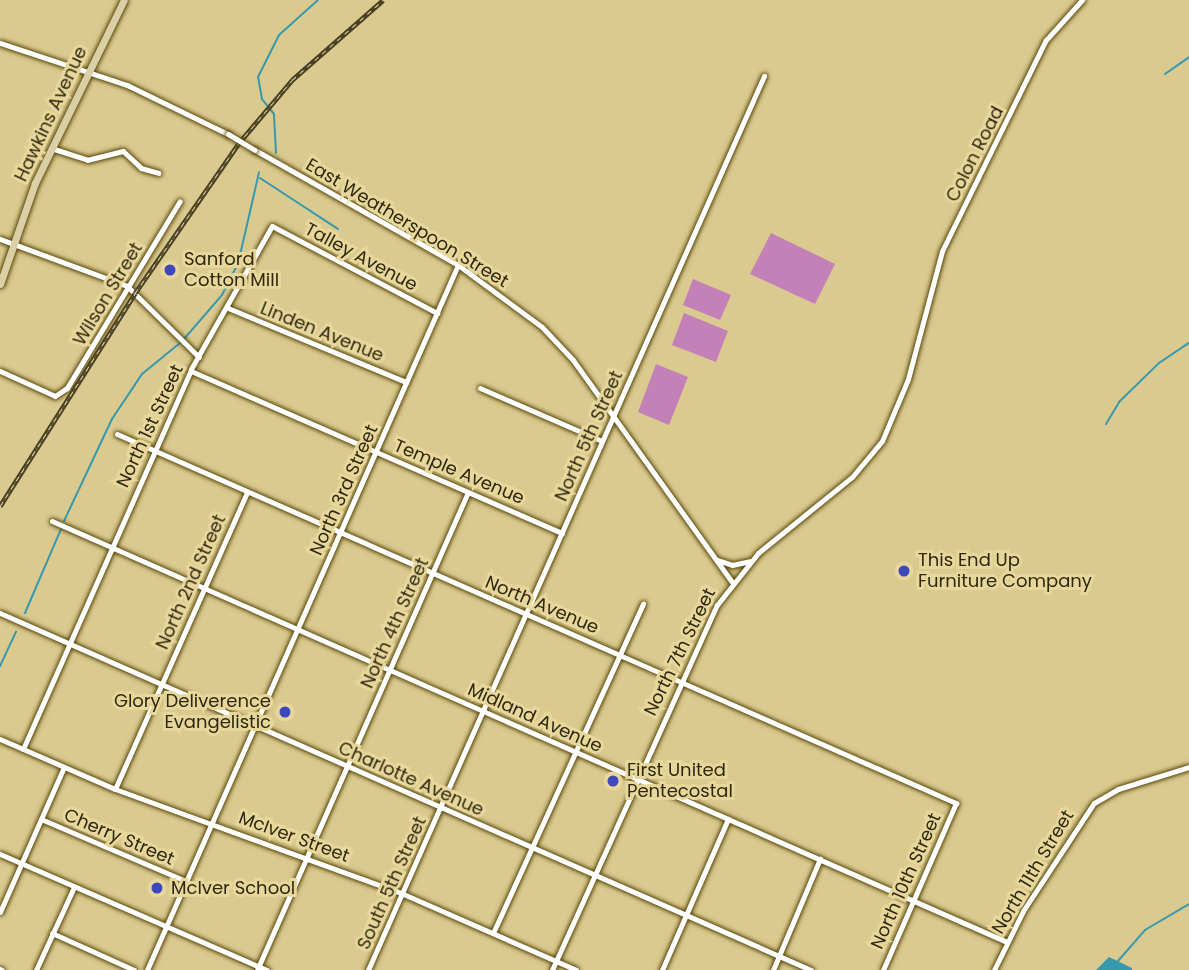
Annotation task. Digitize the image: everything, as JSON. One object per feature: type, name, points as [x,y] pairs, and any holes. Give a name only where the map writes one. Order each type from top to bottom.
[{"type":"main road","name":"Hawkins Avenue","points":[[0,284],[12,243],[51,148],[124,0]]},
{"type":"street","name":"Colon Road","points":[[919,335],[942,251],[957,219],[1046,40],[1060,19],[1082,0]]},
{"type":"street","name":"East Weatherspoon Street","points":[[0,43],[89,70],[228,134],[458,265],[542,327],[573,360],[732,582]]},
{"type":"street","name":"North 5th Street","points":[[441,808],[764,76]]},
{"type":"street","points":[[51,148],[87,160],[122,151],[141,168],[158,173]]},
{"type":"street","name":"Wilson Street","points":[[0,371],[55,396],[67,388],[115,314],[127,286],[180,201]]},
{"type":"street","name":"North 1st Street","points":[[23,749],[110,548],[191,371],[272,226]]},
{"type":"street","name":"Talley Avenue","points":[[272,226],[437,313]]},
{"type":"street","points":[[0,239],[127,286],[199,357]]},
{"type":"street","name":"North 3rd Street","points":[[147,970],[458,265]]},
{"type":"street","name":"Linden Avenue","points":[[228,308],[407,382]]},
{"type":"street","name":"North 7th Street","points":[[552,970],[679,681],[732,582],[751,561],[874,454],[897,409],[919,335]]},
{"type":"street","name":"Temple Avenue","points":[[191,371],[562,533]]},
{"type":"street","points":[[480,388],[602,440]]},
{"type":"street","name":"North Avenue","points":[[117,434],[956,803]]},
{"type":"street","name":"North 2nd Street","points":[[115,789],[247,492]]},
{"type":"street","name":"North 4th Street","points":[[258,968],[468,492]]},
{"type":"street","name":"Midland Avenue","points":[[52,521],[1007,942]]},
{"type":"street","points":[[716,559],[732,565],[751,561]]},
{"type":"street","points":[[493,933],[643,604]]},
{"type":"street","name":"Charlotte Avenue","points":[[0,613],[811,970]]},
{"type":"street","name":"McIver Street","points":[[0,739],[115,789],[308,856],[401,893],[576,970]]},
{"type":"street","points":[[0,912],[64,767]]},
{"type":"street","name":"North 11th Street","points":[[995,970],[1007,942],[1087,810],[1103,796],[1189,767]]},
{"type":"street","name":"North 10th Street","points":[[883,970],[956,803]]},
{"type":"street","name":"South 5th Street","points":[[368,970],[441,808]]},
{"type":"street","name":"Cherry Street","points":[[41,819],[186,881]]},
{"type":"street","points":[[662,970],[728,819]]},
{"type":"street","points":[[0,854],[267,970]]},
{"type":"street","points":[[774,970],[820,859]]},
{"type":"street","points":[[36,970],[74,887]]},
{"type":"street","points":[[52,933],[134,970]]},
{"type":"shaded area","points":[[771,233],[835,264],[815,304],[750,274]]},
{"type":"shaded area","points":[[693,279],[731,295],[720,320],[683,305]]},
{"type":"shaded area","points":[[684,313],[728,331],[716,362],[672,345]]},
{"type":"shaded area","points":[[656,364],[688,377],[669,425],[638,412]]},
{"type":"water","points":[[1109,957],[1132,968],[1132,970],[1096,970]]},
{"type":"waterway","points":[[276,153],[274,114],[262,99],[258,77],[279,35],[318,0]]},
{"type":"waterway","points":[[1165,74],[1189,57]]},
{"type":"waterway","points":[[184,339],[222,295],[238,264],[259,172]]},
{"type":"waterway","points":[[260,178],[338,229]]},
{"type":"waterway","points":[[64,521],[112,419],[142,374],[180,343]]},
{"type":"waterway","points":[[1106,424],[1119,402],[1159,363],[1189,343]]},
{"type":"waterway","points":[[25,613],[61,529]]},
{"type":"waterway","points":[[0,666],[16,632]]},
{"type":"waterway","points":[[1118,961],[1145,930],[1189,904]]},
{"type":"railway","points":[[0,506],[135,293],[238,144],[292,80],[383,0]]},
{"type":"place","name":"Sanford Cotton Mill","points":[[170,270]]},
{"type":"place","name":"This End Up Furniture Company","points":[[904,571]]},
{"type":"place","name":"Glory Deliverence Evangelistic","points":[[285,712]]},
{"type":"place","name":"First United Pentecostal","points":[[613,781]]},
{"type":"place","name":"McIver School","points":[[157,888]]}]
